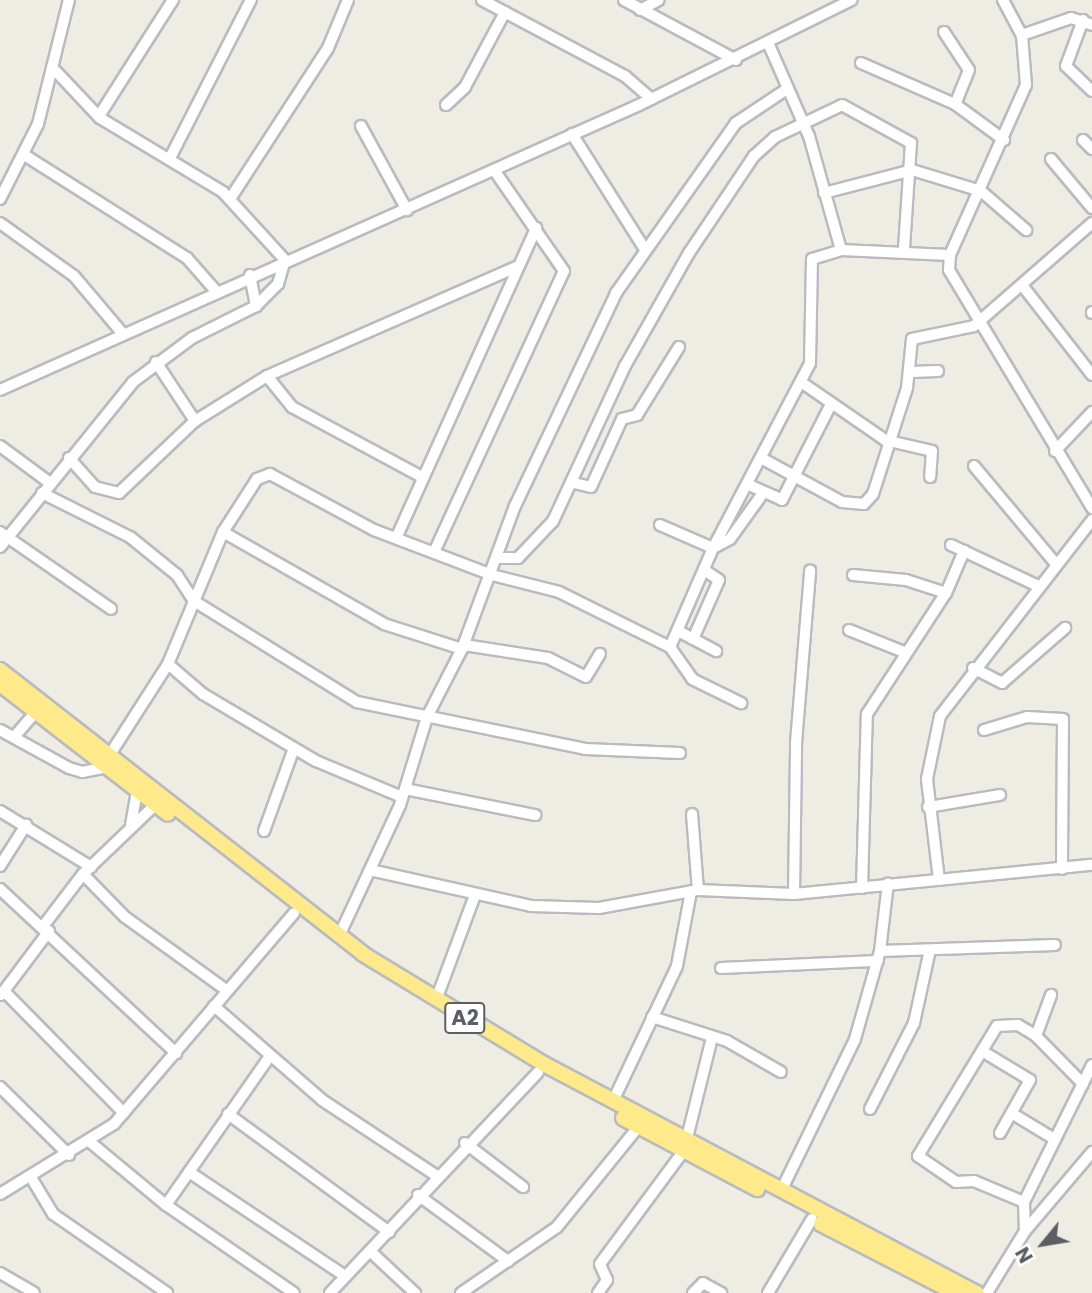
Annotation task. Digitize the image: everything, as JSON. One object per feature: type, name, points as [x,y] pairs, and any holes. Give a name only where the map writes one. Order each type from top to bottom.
[{"type":"highway","name":"A2","points":[[0,670],[108,761],[137,790],[358,962],[538,1072],[639,1126],[686,1144],[781,1191],[977,1293]]},
{"type":"highway","name":"A2","points":[[0,684],[108,761],[339,936],[436,1000],[812,1219],[955,1293]]},
{"type":"street","points":[[0,199],[26,156],[69,0]]},
{"type":"street","points":[[99,116],[173,0]]},
{"type":"street","points":[[170,158],[251,0]]},
{"type":"street","points":[[230,199],[328,48],[348,0]]},
{"type":"street","points":[[482,0],[625,76],[651,99]]},
{"type":"street","points":[[624,0],[736,60]]},
{"type":"street","points":[[640,10],[659,0]]},
{"type":"street","points":[[0,390],[215,290],[407,210],[769,45],[836,4],[852,0]]},
{"type":"street","points":[[1003,0],[1021,35],[1026,85],[1004,140],[950,255],[949,270],[977,324],[1092,508]]},
{"type":"street","points":[[446,105],[465,87],[505,12]]},
{"type":"street","points":[[1021,35],[1088,22]]},
{"type":"street","points":[[1088,22],[1066,66],[1092,91]]},
{"type":"street","points":[[944,32],[969,70],[955,104]]},
{"type":"street","points":[[769,45],[804,121],[841,250]]},
{"type":"street","points":[[861,63],[955,104],[1004,140]]},
{"type":"street","points":[[52,67],[99,116],[170,158],[230,199],[285,260]]},
{"type":"street","points":[[339,936],[404,793],[427,717],[463,647],[499,558],[515,506],[616,293],[644,248],[736,123],[787,89]]},
{"type":"street","points":[[499,558],[518,558],[527,550],[574,483],[625,366],[703,231],[754,156],[804,121],[846,106],[911,143],[912,170],[904,248]]},
{"type":"street","points":[[361,126],[407,210]]},
{"type":"street","points":[[572,134],[644,248]]},
{"type":"street","points":[[1083,140],[1092,149]]},
{"type":"street","points":[[26,156],[187,258],[215,290]]},
{"type":"street","points":[[1051,159],[1076,181],[1092,208]]},
{"type":"street","points":[[435,550],[564,271],[494,170]]},
{"type":"street","points":[[824,193],[912,170],[981,191],[1026,230]]},
{"type":"street","points":[[0,223],[74,276],[123,334]]},
{"type":"street","points":[[761,458],[842,502],[864,504],[873,494],[886,440],[911,372],[912,339],[977,324],[1092,223]]},
{"type":"street","points":[[398,534],[420,476],[536,228]]},
{"type":"street","points":[[734,522],[761,458],[801,382],[812,352],[811,263],[841,250],[904,248],[950,255]]},
{"type":"street","points":[[0,547],[4,534],[156,362],[256,306],[278,284],[285,260]]},
{"type":"street","points":[[69,458],[95,487],[119,493],[195,421],[267,376],[517,267]]},
{"type":"street","points":[[250,275],[256,306]]},
{"type":"street","points":[[1022,285],[1092,375]]},
{"type":"street","points":[[574,483],[591,487],[622,419],[637,415],[679,347]]},
{"type":"street","points":[[156,362],[195,421]]},
{"type":"street","points":[[911,372],[938,371]]},
{"type":"street","points":[[267,376],[292,407],[420,476]]},
{"type":"street","points":[[801,382],[830,406],[886,440],[932,451],[930,477]]},
{"type":"street","points":[[749,485],[782,500],[797,476],[830,406]]},
{"type":"street","points":[[1055,451],[1092,412]]},
{"type":"street","points":[[0,446],[50,482]]},
{"type":"street","points":[[974,466],[1055,563]]},
{"type":"street","points":[[0,730],[82,772],[108,761],[168,664],[223,532],[257,480],[270,474],[351,519],[398,534],[492,575],[559,592],[670,647],[685,673],[741,703]]},
{"type":"street","points":[[42,493],[130,537],[177,575],[194,601],[357,702],[585,750],[680,752]]},
{"type":"street","points":[[670,647],[680,632],[713,548],[762,493]]},
{"type":"street","points":[[939,880],[928,807],[936,725],[973,668],[1092,520]]},
{"type":"street","points":[[660,525],[713,548]]},
{"type":"street","points":[[223,532],[384,624],[463,647],[548,658],[586,677],[600,654]]},
{"type":"street","points":[[4,534],[111,609]]},
{"type":"street","points":[[951,545],[1038,586]]},
{"type":"street","points":[[862,888],[862,732],[904,652],[946,593],[964,551]]},
{"type":"street","points":[[693,639],[719,578],[704,570]]},
{"type":"street","points":[[794,894],[796,743],[810,571]]},
{"type":"street","points":[[853,575],[906,580],[946,593]]},
{"type":"street","points":[[691,603],[706,609]]},
{"type":"street","points":[[686,618],[700,622]]},
{"type":"street","points":[[973,668],[1002,683],[1065,628]]},
{"type":"street","points":[[849,630],[904,652]]},
{"type":"street","points":[[680,632],[716,650]]},
{"type":"street","points":[[168,664],[203,694],[294,747],[404,793],[535,815]]},
{"type":"street","points":[[14,737],[36,712]]},
{"type":"street","points":[[984,730],[1027,717],[1063,719],[1062,869]]},
{"type":"street","points":[[264,831],[294,747]]},
{"type":"street","points":[[131,825],[137,790]]},
{"type":"street","points":[[928,807],[1000,795]]},
{"type":"street","points":[[124,1113],[2,994],[87,870],[131,825],[156,804]]},
{"type":"street","points":[[0,811],[26,825],[87,870],[125,917],[225,989]]},
{"type":"street","points":[[613,1101],[677,966],[694,891],[692,814]]},
{"type":"street","points":[[0,866],[26,825]]},
{"type":"street","points":[[370,870],[531,906],[599,908],[694,891],[794,894],[1092,865]]},
{"type":"street","points":[[781,1191],[855,1039],[879,956],[888,883]]},
{"type":"street","points":[[0,888],[47,928],[176,1053]]},
{"type":"street","points":[[436,1000],[475,895]]},
{"type":"street","points":[[0,1194],[32,1179],[90,1142],[124,1113],[176,1053],[225,989],[294,913]]},
{"type":"street","points":[[721,968],[1055,945]]},
{"type":"street","points":[[870,1109],[914,1023],[929,954]]},
{"type":"street","points":[[1036,1036],[1051,995]]},
{"type":"street","points":[[214,1006],[268,1059],[437,1176]]},
{"type":"street","points":[[652,1017],[712,1038],[781,1072]]},
{"type":"street","points":[[1024,1202],[975,1181],[956,1182],[918,1156],[982,1051],[1001,1025],[1036,1036],[1083,1084]]},
{"type":"street","points":[[597,1293],[607,1280],[600,1264],[686,1144],[712,1038]]},
{"type":"street","points":[[982,1051],[1030,1080],[1000,1133]]},
{"type":"street","points":[[166,1205],[268,1059]]},
{"type":"street","points":[[1025,1231],[1024,1202],[1051,1137],[1092,1065]]},
{"type":"street","points":[[330,1293],[389,1232],[465,1143],[538,1072]]},
{"type":"street","points":[[0,1087],[69,1155]]},
{"type":"street","points":[[228,1114],[389,1232]]},
{"type":"street","points":[[1013,1114],[1051,1137]]},
{"type":"street","points":[[461,1293],[557,1227],[639,1126]]},
{"type":"street","points":[[90,1142],[166,1205],[293,1293]]},
{"type":"street","points":[[465,1143],[523,1186]]},
{"type":"street","points":[[987,1293],[1025,1231],[1092,1152]]},
{"type":"street","points":[[189,1172],[345,1276]]},
{"type":"street","points":[[32,1179],[53,1214],[167,1293]]},
{"type":"street","points":[[418,1195],[508,1261]]},
{"type":"street","points":[[768,1293],[812,1219]]},
{"type":"street","points":[[370,1251],[415,1293]]},
{"type":"street","points":[[0,1273],[33,1293]]},
{"type":"street","points":[[693,1293],[702,1283],[721,1293]]}]
